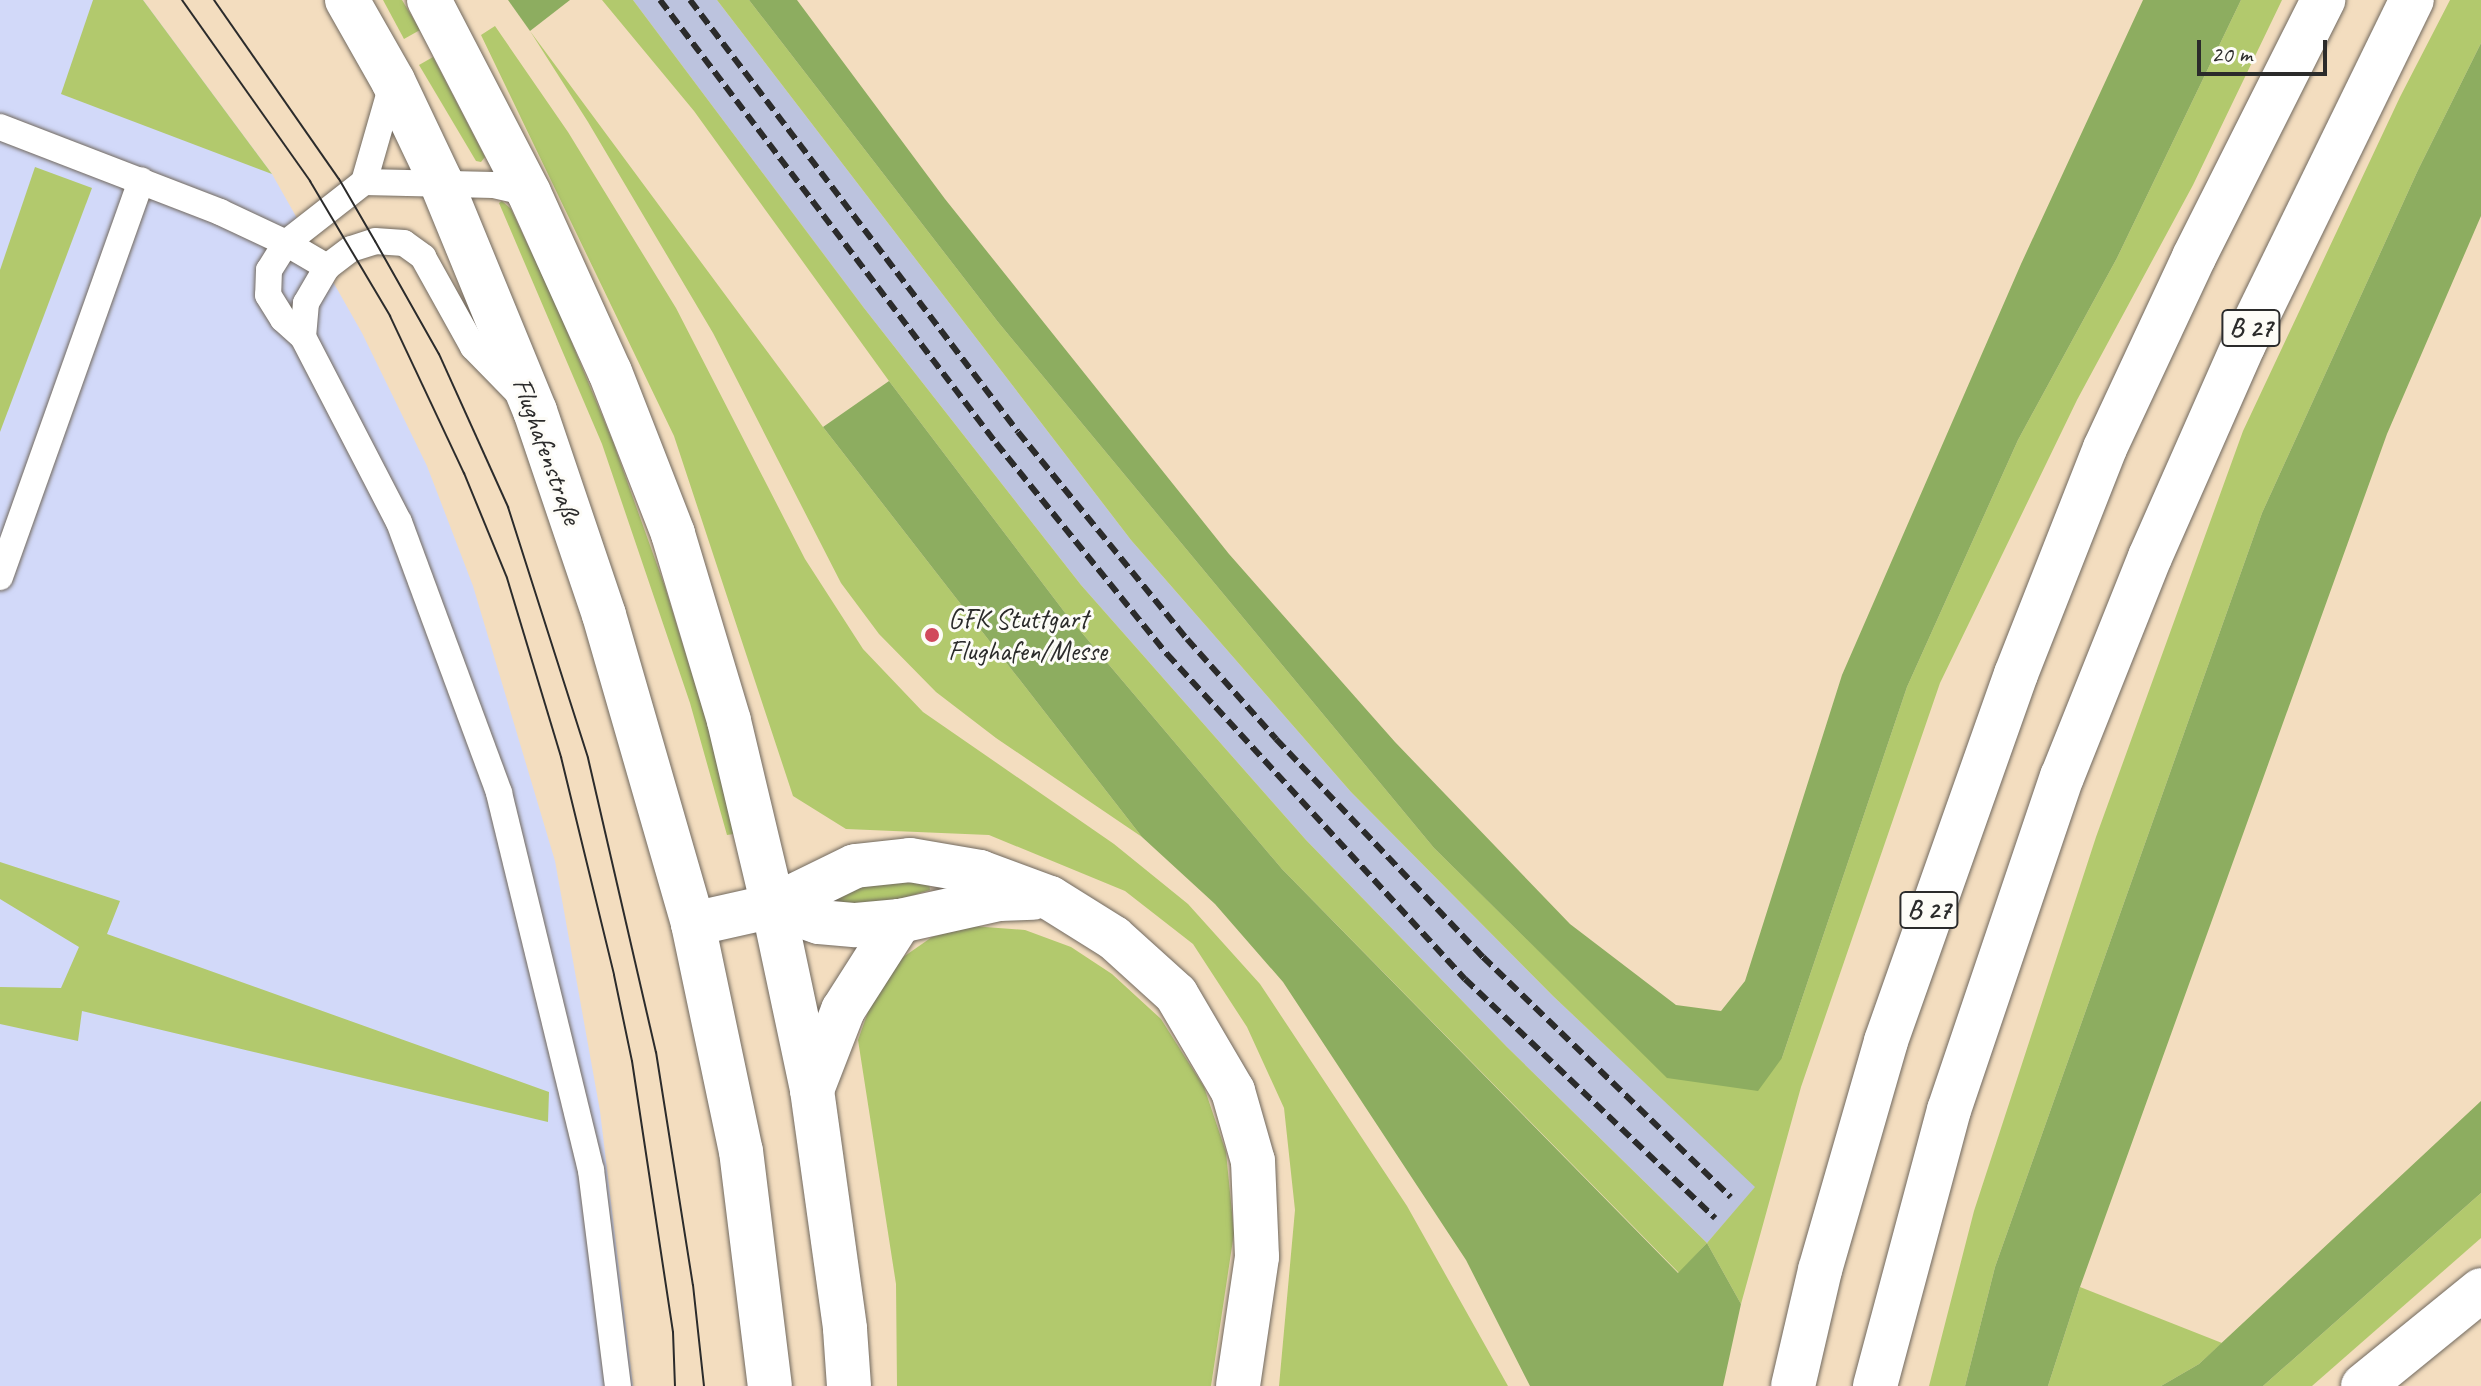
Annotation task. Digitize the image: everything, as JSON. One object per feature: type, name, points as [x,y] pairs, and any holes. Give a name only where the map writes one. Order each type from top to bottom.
[{"type":"main road","name":"Flughafenstraße","points":[[347,0],[393,81],[441,182],[535,411],[604,615],[693,924],[741,1151],[770,1386]]},
{"type":"main road","points":[[429,0],[529,193],[610,372],[673,534],[729,721],[812,1090],[845,1329],[849,1386]]},
{"type":"main road","name":"B 27","points":[[1793,1386],[1820,1270],[1886,1041],[2010,687],[2105,448],[2194,257],[2323,0]]},
{"type":"main road","name":"B 27","points":[[1875,1386],[1949,1110],[2062,777],[2150,557],[2243,346],[2412,0]]},
{"type":"main road","points":[[693,924],[773,906],[855,866],[910,860],[980,872],[1050,898],[1114,938],[1176,994],[1233,1091],[1253,1161],[1257,1257],[1238,1386]]},
{"type":"main road","points":[[773,906],[819,922],[856,925],[900,921],[999,899],[1050,898]]},
{"type":"main road","points":[[812,1090],[843,1010],[900,921]]},
{"type":"main road","points":[[2363,1386],[2481,1290]]},
{"type":"lane","points":[[393,81],[364,182],[286,243],[269,270],[268,295],[283,319],[303,337],[399,522],[499,793],[591,1170],[618,1386]]},
{"type":"lane","points":[[0,127],[141,180],[286,243],[327,267]]},
{"type":"lane","points":[[0,577],[141,180]]},
{"type":"lane","points":[[364,182],[494,185],[529,193]]},
{"type":"lane","points":[[303,337],[306,303],[327,267],[351,249],[375,241],[404,243],[423,257],[473,347],[535,411]]},
{"type":"shaded area","points":[[0,0],[143,0],[272,174],[362,333],[427,466],[473,586],[555,861],[600,1111],[633,1386],[0,1386]]},
{"type":"shaded area","points":[[633,0],[717,0],[1131,540],[1351,792],[1553,996],[1756,1187],[1707,1243],[1507,1047],[1306,840],[1081,585],[864,308]]},
{"type":"green space","points":[[93,0],[143,0],[272,174],[61,94]]},
{"type":"green space","points":[[383,0],[402,0],[420,30],[404,39]]},
{"type":"green space","points":[[508,0],[570,0],[530,31]]},
{"type":"green space","points":[[602,0],[633,0],[864,308],[1081,585],[1306,840],[1507,1047],[1707,1243],[1679,1273],[1282,869],[1066,614],[889,381],[694,111]]},
{"type":"green space","points":[[717,0],[749,0],[998,322],[1434,848],[1667,1077],[1782,1058],[1907,687],[2018,440],[2117,258],[2241,0],[2282,0],[2193,185],[2077,400],[1940,683],[1801,1087],[1741,1304],[1707,1243],[1755,1187],[1553,996],[1351,792],[1131,540]]},
{"type":"green space","points":[[749,0],[797,0],[945,199],[1229,554],[1395,742],[1570,924],[1676,1005],[1721,1011],[1745,981],[1842,675],[2021,264],[2143,0],[2241,0],[2117,258],[2018,440],[1907,687],[1782,1058],[1758,1091],[1667,1078],[1434,848],[998,322]]},
{"type":"green space","points":[[2450,0],[2481,0],[2481,43],[2418,170],[2262,513],[1995,1267],[1965,1386],[1929,1386],[1974,1211],[2096,837],[2243,431],[2400,97]]},
{"type":"green space","points":[[495,26],[568,132],[676,308],[805,559],[863,649],[923,712],[1114,844],[1188,904],[1260,984],[1407,1206],[1508,1386],[1279,1386],[1295,1210],[1284,1108],[1247,1027],[1193,944],[1125,891],[989,835],[846,829],[793,796],[674,436],[481,35]]},
{"type":"green space","points":[[530,31],[823,427],[1142,837],[996,738],[936,692],[879,634],[841,583],[713,333],[588,122]]},
{"type":"green space","points":[[2481,43],[2481,216],[2387,434],[2080,1287],[2048,1386],[1965,1386],[1995,1267],[2262,513],[2418,170]]},
{"type":"green space","points":[[433,57],[485,157],[481,162],[476,161],[419,65]]},
{"type":"green space","points":[[35,167],[92,188],[0,432],[0,270]]},
{"type":"green space","points":[[502,201],[511,209],[557,307],[613,442],[665,587],[741,833],[727,835],[690,703],[602,444],[499,203]]},
{"type":"green space","points":[[889,381],[1066,614],[1282,869],[1678,1273],[1707,1243],[1741,1304],[1723,1386],[1530,1386],[1466,1260],[1283,982],[1215,904],[1142,837],[823,427]]},
{"type":"green space","points":[[0,862],[120,901],[107,934],[549,1092],[548,1122],[82,1011],[78,1041],[0,1024],[0,987],[61,988],[79,947],[0,899]]},
{"type":"green space","points":[[929,881],[930,890],[863,910],[835,911],[832,898],[860,885]]},
{"type":"green space","points":[[972,926],[1025,930],[1071,947],[1112,974],[1161,1019],[1204,1087],[1226,1152],[1234,1233],[1211,1386],[897,1386],[896,1284],[858,1040],[874,995],[899,960],[932,937]]},
{"type":"green space","points":[[2481,1101],[2481,1193],[2263,1386],[2161,1386],[2199,1364]]},
{"type":"green space","points":[[2481,1193],[2481,1238],[2312,1386],[2263,1386]]},
{"type":"green space","points":[[2080,1287],[2222,1343],[2199,1364],[2161,1386],[2048,1386]]},
{"type":"tram line","points":[[182,0],[310,181],[390,316],[464,473],[507,578],[561,757],[632,1061],[673,1332],[675,1386]]},
{"type":"tram line","points":[[214,0],[339,179],[375,241],[439,354],[508,507],[588,758],[656,1052],[693,1285],[704,1386]]},
{"type":"railway","points":[[660,0],[996,443],[1167,654],[1465,979],[1715,1218]]},
{"type":"railway","points":[[690,0],[1018,432],[1187,639],[1276,739],[1483,957],[1731,1197]]},
{"type":"place","name":"GFK Stuttgart Flughafen/Messe","points":[[932,635]]}]
